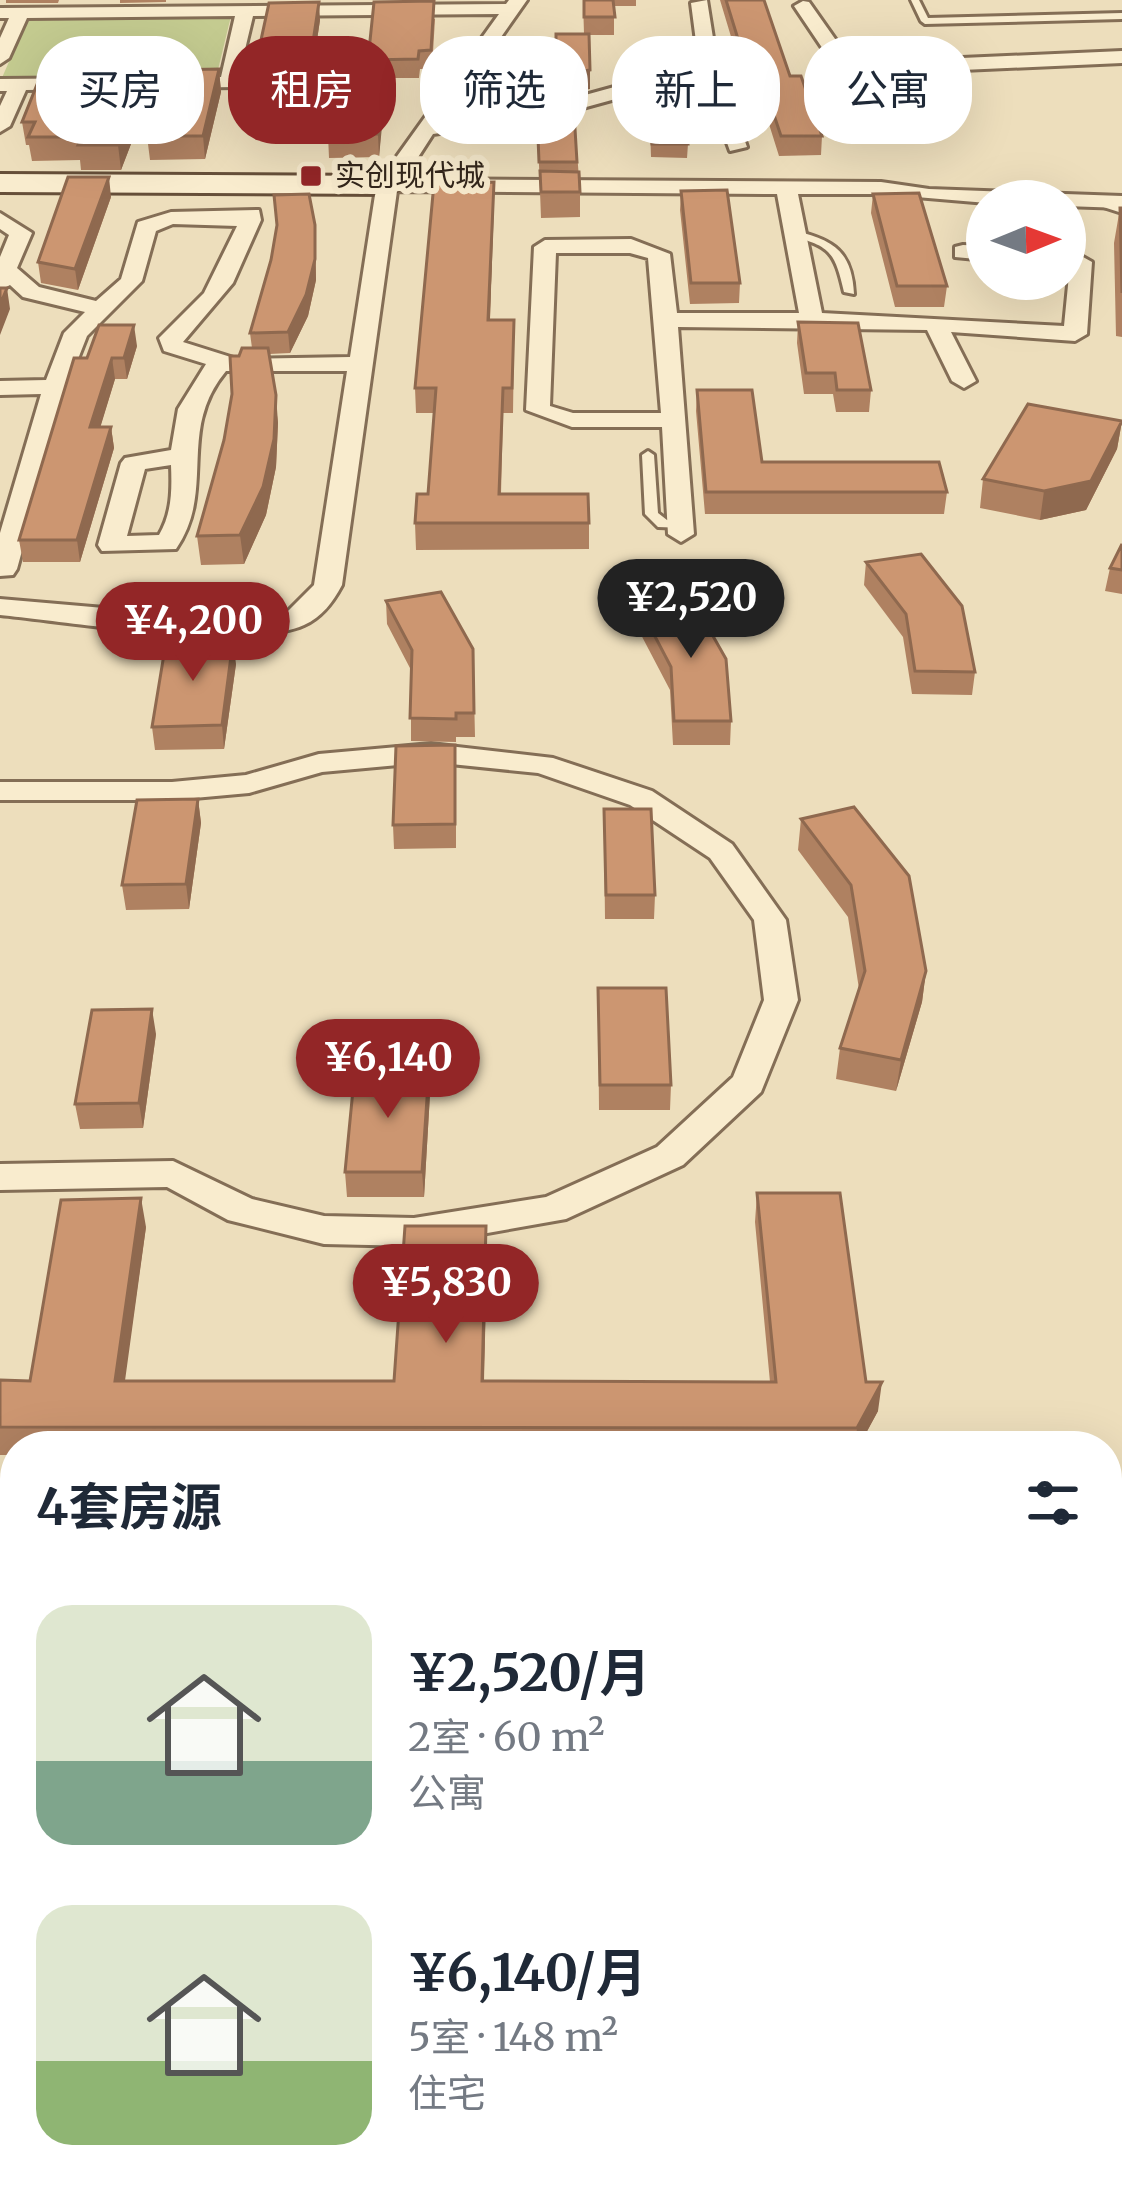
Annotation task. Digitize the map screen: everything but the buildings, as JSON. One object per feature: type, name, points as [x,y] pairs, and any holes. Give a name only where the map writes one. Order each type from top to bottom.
[{"type":"street","points":[[700,3],[704,36]]},
{"type":"street","points":[[0,58],[10,13],[515,4]]},
{"type":"street","points":[[492,36],[515,4]]},
{"type":"street","points":[[803,6],[834,51],[962,64],[1122,57]]},
{"type":"street","points":[[0,126],[10,84],[229,82],[245,11]]},
{"type":"street","points":[[0,607],[254,629],[307,614],[319,605],[328,585],[385,195],[420,140]]},
{"type":"street","points":[[0,183],[786,188],[1122,206]]},
{"type":"street","points":[[786,188],[812,320]]},
{"type":"street","points":[[3,569],[55,388],[76,333],[131,280],[146,227],[171,218],[251,217],[222,289],[202,314],[171,338],[172,346],[236,363],[359,364]]},
{"type":"street","points":[[0,219],[21,233],[3,276],[31,292],[100,309]]},
{"type":"street","points":[[674,420],[572,420],[538,410],[545,248],[631,246],[659,254],[667,320],[674,420],[681,530]]},
{"type":"street","points":[[667,320],[935,323],[1075,334],[1078,300]]},
{"type":"street","points":[[226,318],[217,332],[219,350],[236,363]]},
{"type":"street","points":[[935,323],[964,381]]},
{"type":"street","points":[[185,455],[184,431],[197,388],[236,363]]},
{"type":"street","points":[[0,388],[55,388]]},
{"type":"street","points":[[0,791],[249,784],[319,763],[431,753],[542,764],[641,797],[721,850],[770,920],[782,1000],[748,1083],[670,1156],[553,1209],[414,1232],[324,1230],[241,1210],[173,1174],[0,1178]]},
{"type":"lane","points":[[915,0],[926,21],[1122,16]]},
{"type":"lane","points":[[795,234],[832,244],[840,253],[850,292]]},
{"type":"lane","points":[[648,455],[652,514],[681,530]]},
{"type":"green space","points":[[231,16],[216,78],[204,78],[204,36],[36,36],[36,80],[1,80],[28,18]]},
{"type":"place","name":"实创现代城","points":[[311,176]]}]
